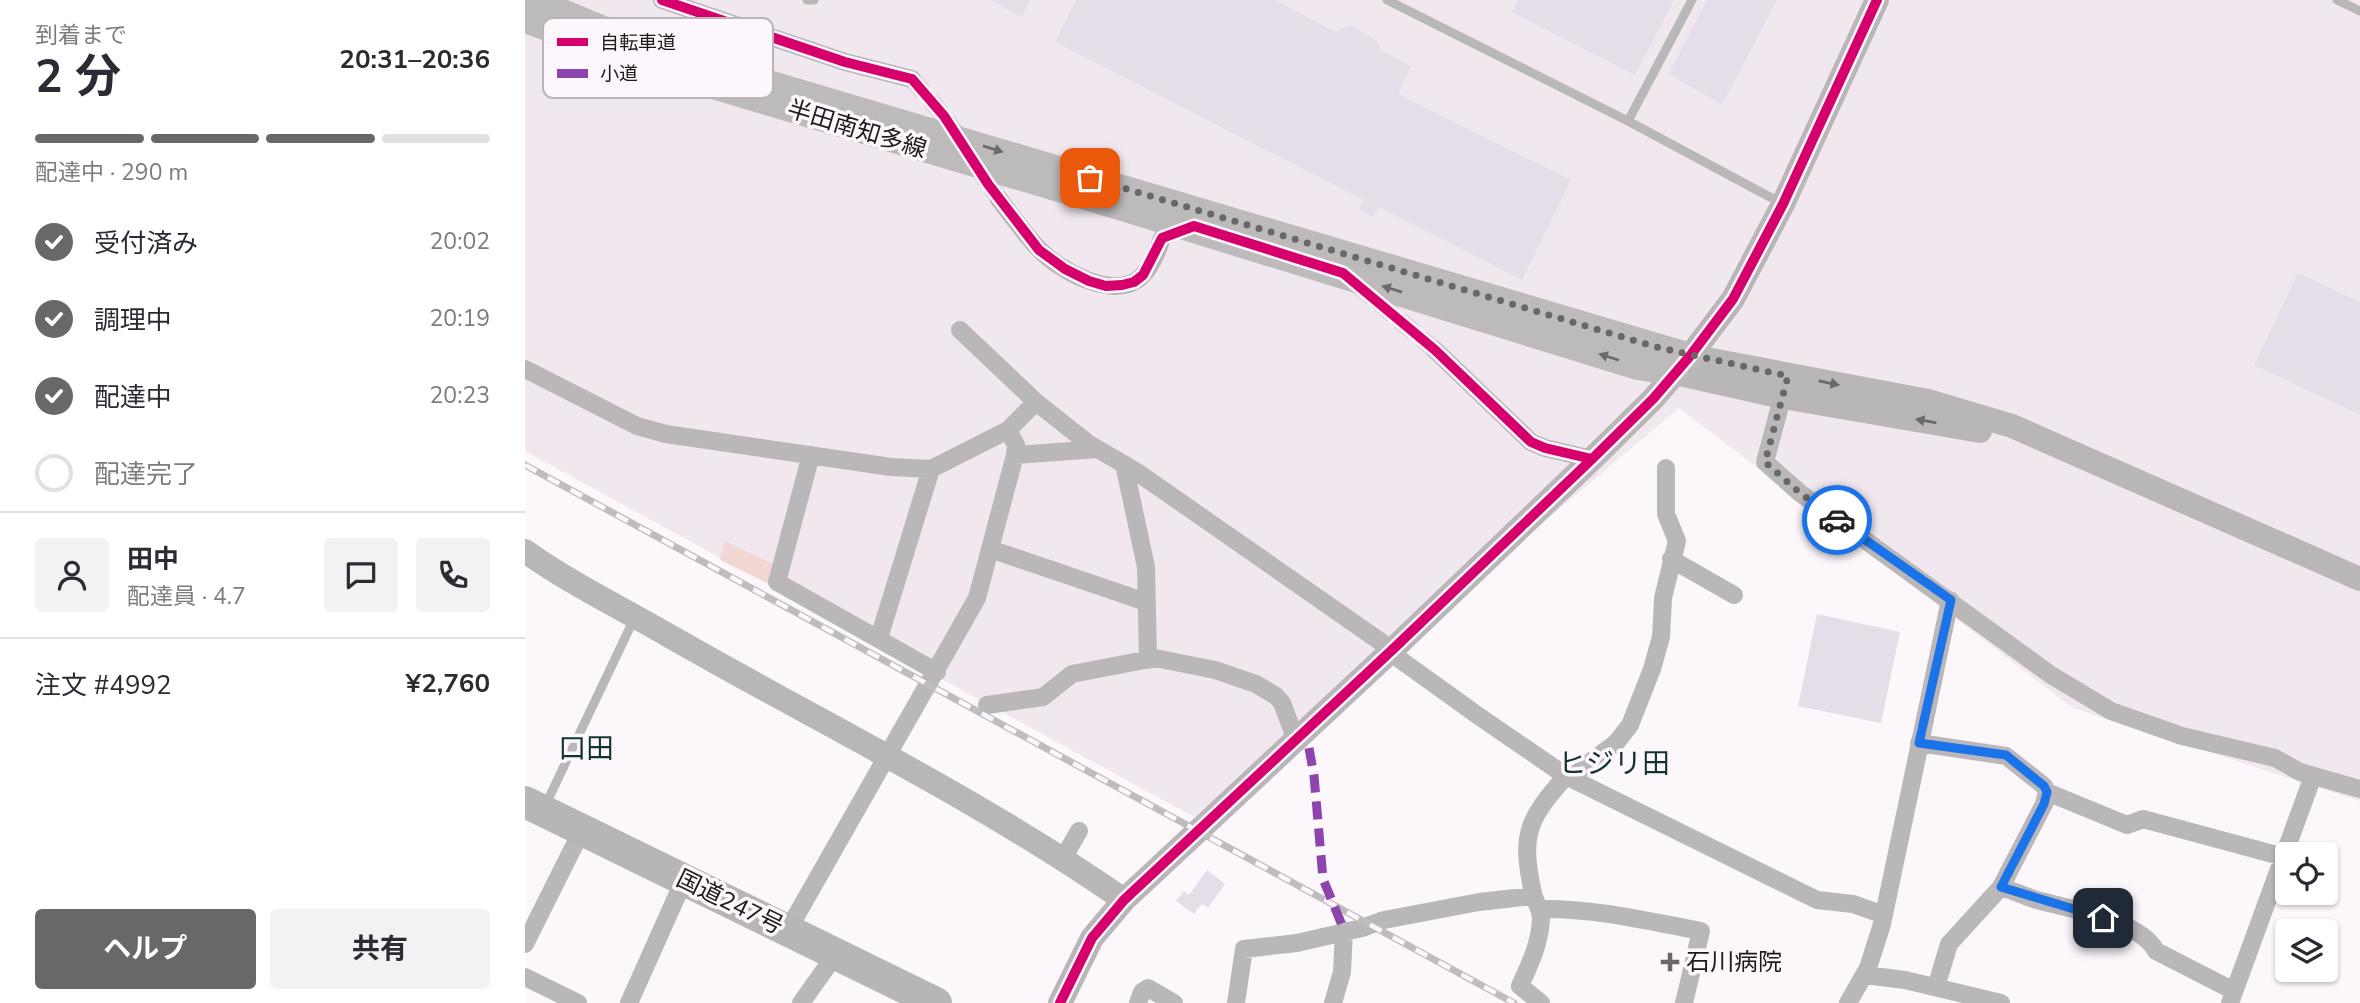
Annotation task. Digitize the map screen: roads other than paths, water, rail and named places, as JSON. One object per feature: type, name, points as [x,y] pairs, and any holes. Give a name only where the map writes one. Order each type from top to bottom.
[{"type":"highway","name":"国道247号","points":[[534,806],[936,1003]]},
{"type":"main road","name":"半田南知多線","points":[[533,0],[577,18]]},
{"type":"main road","name":"半田南知多線","points":[[525,20],[543,27]]},
{"type":"main road","name":"半田南知多線","points":[[773,86],[1682,364]]},
{"type":"main road","name":"半田南知多線","points":[[753,98],[1195,230],[1638,367],[1682,364]]},
{"type":"street","points":[[662,0],[715,18]]},
{"type":"street","points":[[1061,1003],[1092,939],[1124,900],[1592,459],[1637,415],[1682,364],[1733,299],[1783,204],[1877,0]]},
{"type":"street","points":[[773,38],[845,62],[912,79]]},
{"type":"street","points":[[999,199],[1039,250],[1052,261],[1089,281],[1107,286],[1134,282],[1143,275],[1163,238]]},
{"type":"street","points":[[960,330],[1036,402],[1098,449],[1124,464],[1391,651],[1480,717],[1569,777],[1817,900],[1853,904],[1884,915]]},
{"type":"street","points":[[1435,349],[1531,442],[1592,459]]},
{"type":"street","points":[[1682,364],[2009,435],[2110,469],[2360,579]]},
{"type":"street","points":[[525,369],[637,426],[666,434],[891,467],[931,469],[1008,430],[1036,402]]},
{"type":"street","points":[[1785,386],[1765,462],[1800,493],[1951,600],[2051,676],[2111,711],[2182,736],[2275,758],[2313,776],[2360,789]]},
{"type":"street","points":[[789,930],[977,598],[1015,455],[1016,444],[1008,430]]},
{"type":"street","points":[[1015,455],[1098,449]]},
{"type":"street","points":[[811,455],[777,582],[937,672]]},
{"type":"street","points":[[1124,464],[1146,567],[1148,660]]},
{"type":"street","points":[[1541,1003],[1520,986],[1537,943],[1537,902],[1528,833],[1542,802],[1569,777],[1616,743],[1630,725],[1640,704],[1661,637],[1663,598],[1677,541],[1666,514],[1666,468]]},
{"type":"street","points":[[879,638],[931,469]]},
{"type":"street","points":[[990,549],[1146,602]]},
{"type":"street","points":[[525,551],[550,569],[888,756],[1124,900]]},
{"type":"street","points":[[1671,559],[1734,595]]},
{"type":"street","points":[[1848,1003],[1865,975],[1884,915],[1951,600]]},
{"type":"street","points":[[987,705],[1043,697],[1072,674],[1155,658],[1216,670],[1256,684],[1276,696],[1282,703],[1296,740]]},
{"type":"street","points":[[1919,743],[2006,755],[2044,786],[2047,792],[2044,804],[2001,887],[1949,944],[1935,987]]},
{"type":"street","points":[[2289,842],[2313,776]]},
{"type":"street","points":[[2047,792],[2127,825],[2143,819],[2275,855]]},
{"type":"street","points":[[525,944],[582,830]]},
{"type":"street","points":[[1062,860],[1079,831]]},
{"type":"street","points":[[629,1003],[684,880]]},
{"type":"street","points":[[2001,887],[2120,923],[2152,943],[2156,951],[2232,997],[2275,881]]},
{"type":"street","points":[[1236,1003],[1244,949],[1297,943],[1362,928],[1384,920],[1479,902],[1537,902],[1701,931],[1684,1003]]},
{"type":"street","points":[[1333,1003],[1342,972],[1344,930]]},
{"type":"street","points":[[801,1003],[836,954]]},
{"type":"street","points":[[1865,975],[1935,987],[2001,1003]]},
{"type":"street","points":[[525,977],[578,1003]]},
{"type":"street","points":[[1139,1003],[1142,992],[1148,988],[1174,1003]]},
{"type":"lane","points":[[807,0],[814,0]]},
{"type":"lane","points":[[1387,0],[1628,121],[1783,204]]},
{"type":"lane","points":[[1628,121],[1692,0]]},
{"type":"lane","points":[[2337,0],[2360,11]]},
{"type":"lane","points":[[534,806],[636,617]]},
{"type":"tunnel","points":[[912,79],[944,116],[999,199]]},
{"type":"tunnel","points":[[1359,286],[1435,350]]},
{"type":"railway","points":[[525,465],[1514,1003]]},
{"type":"place","name":"石川病院","points":[[1670,962]]},
{"type":"district","name":"口田","points":[[586,748]]},
{"type":"district","name":"ヒジリ田","points":[[1614,763]]}]
